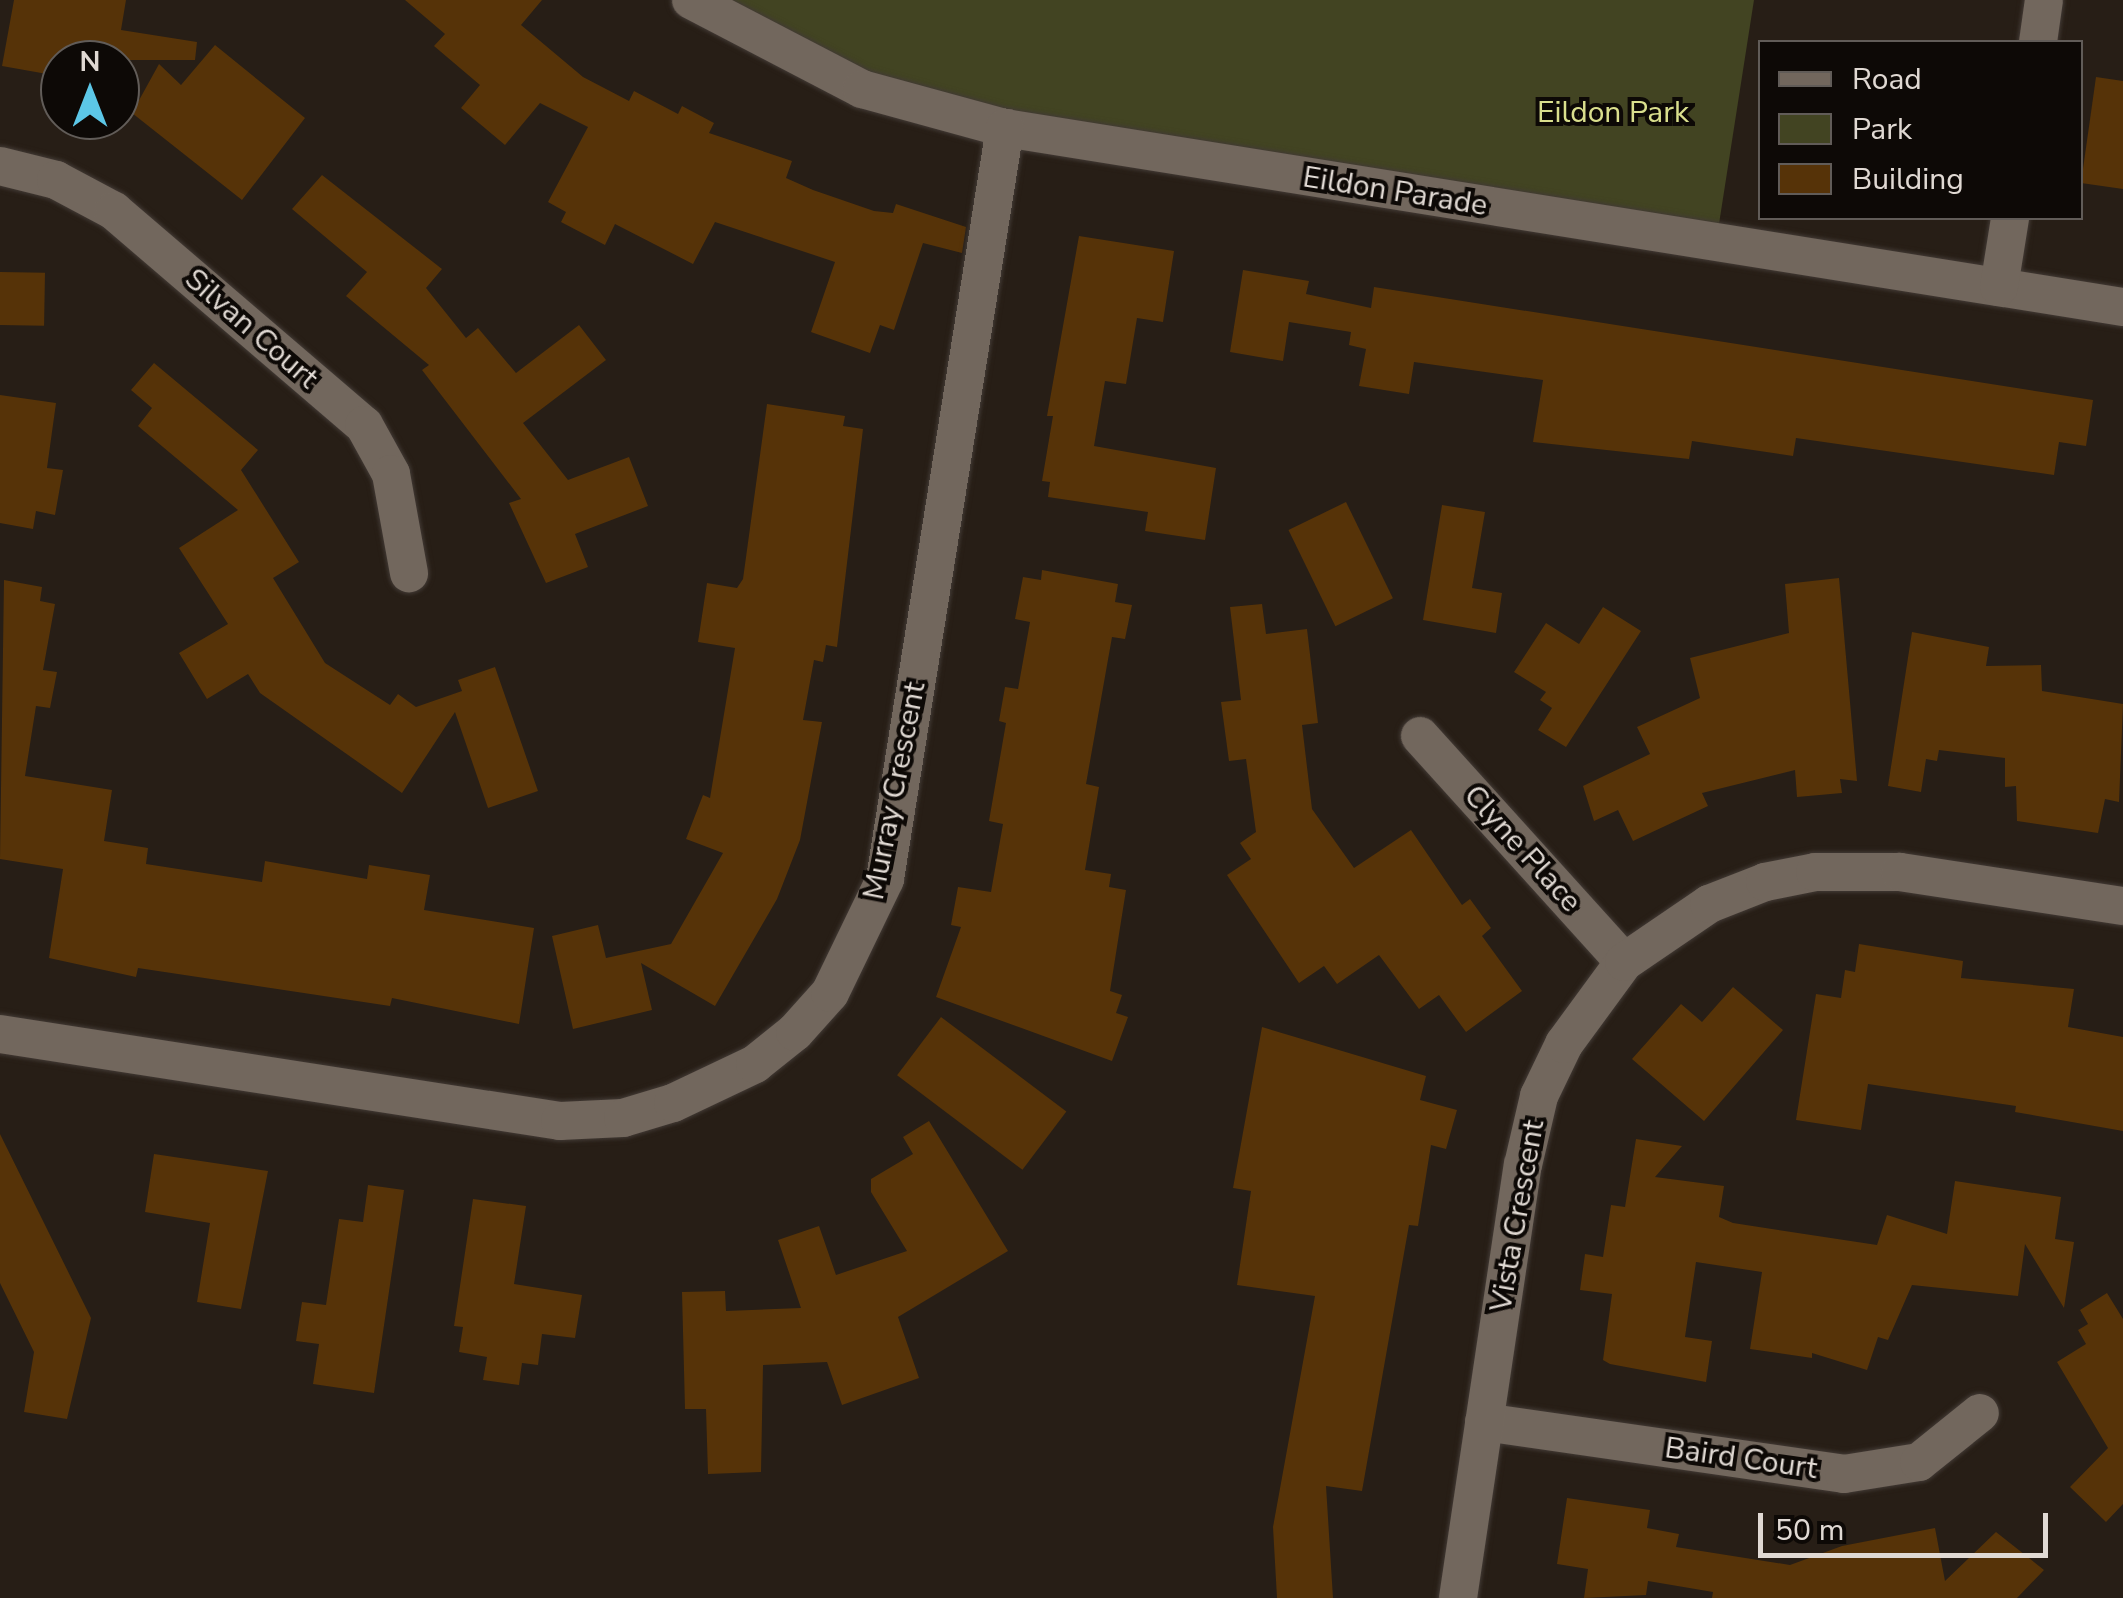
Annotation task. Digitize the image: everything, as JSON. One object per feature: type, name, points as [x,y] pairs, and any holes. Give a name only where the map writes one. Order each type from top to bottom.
[{"type":"street","name":"Eildon Parade","points":[[691,0],[862,89],[1005,128],[2123,307]]},
{"type":"street","points":[[2038,40],[2044,0]]},
{"type":"street","name":"Murray Crescent","points":[[0,1034],[560,1122],[623,1118],[674,1104],[742,1071],[795,1032],[830,992],[885,878],[1005,128]]},
{"type":"street","name":"Silvan Court","points":[[0,166],[56,180],[114,211],[364,425],[391,474],[409,573]]},
{"type":"street","points":[[1999,288],[2010,220]]},
{"type":"street","name":"Clyne Place","points":[[1420,736],[1624,962]]},
{"type":"street","name":"Vista Crescent","points":[[1458,1598],[1539,1096],[1580,1018],[1624,962],[1709,904],[1765,882],[1815,872],[1917,874],[2123,906]]},
{"type":"street","name":"Baird Court","points":[[1484,1422],[1844,1474],[1919,1462],[1980,1412]]},
{"type":"green space","name":"Eildon Park","points":[[691,0],[1754,0],[1716,243],[1005,128]]},
{"type":"building","points":[[14,0],[126,0],[121,30],[197,42],[195,60],[140,60],[140,40],[40,40],[40,73],[2,66]]},
{"type":"building","points":[[405,0],[542,0],[521,25],[583,77],[629,101],[634,91],[678,114],[682,106],[714,123],[709,133],[792,161],[786,178],[813,190],[874,211],[893,213],[896,204],[966,227],[962,253],[923,243],[894,330],[880,325],[870,353],[811,332],[835,262],[715,222],[693,264],[615,224],[605,245],[561,222],[566,212],[548,202],[588,127],[540,103],[505,145],[461,108],[480,85],[434,46],[445,34]]},
{"type":"building","points":[[215,45],[305,118],[242,200],[140,119],[140,98],[159,64],[181,85]]},
{"type":"building","points":[[2096,77],[2123,81],[2123,189],[2083,183]]},
{"type":"building","points":[[322,175],[442,269],[426,288],[466,338],[478,328],[516,373],[579,325],[606,360],[523,423],[568,480],[629,457],[648,506],[575,534],[588,567],[546,583],[509,503],[521,499],[422,370],[429,365],[346,296],[367,272],[292,209]]},
{"type":"building","points":[[1079,236],[1174,251],[1163,322],[1137,318],[1126,384],[1105,381],[1094,446],[1216,468],[1205,540],[1145,531],[1148,512],[1048,497],[1050,482],[1042,481],[1053,416],[1047,416]]},
{"type":"building","points":[[1243,270],[1309,281],[1306,294],[1371,308],[1374,287],[2093,400],[2086,446],[2059,442],[2054,475],[1796,438],[1793,456],[1692,441],[1689,459],[1533,442],[1543,380],[1414,362],[1409,394],[1359,386],[1366,349],[1349,345],[1351,332],[1289,322],[1283,361],[1230,352]]},
{"type":"building","points":[[0,272],[45,273],[44,326],[0,325]]},
{"type":"building","points":[[154,363],[258,450],[241,470],[299,562],[273,578],[325,663],[390,705],[398,694],[416,707],[462,691],[458,680],[495,667],[538,791],[488,808],[455,712],[402,793],[260,693],[248,674],[207,699],[179,653],[228,624],[179,548],[238,510],[138,426],[152,408],[131,390]]},
{"type":"building","points":[[0,395],[56,403],[47,468],[63,470],[55,515],[36,511],[33,529],[0,523]]},
{"type":"building","points":[[767,404],[845,416],[843,426],[863,429],[837,647],[826,645],[823,662],[814,660],[803,720],[822,722],[800,840],[777,899],[715,1006],[641,963],[652,1010],[573,1029],[552,936],[598,925],[606,958],[671,944],[723,853],[686,839],[703,795],[710,798],[735,648],[698,642],[707,583],[737,588],[743,579]]},
{"type":"building","points":[[1346,502],[1393,598],[1335,626],[1288,530]]},
{"type":"building","points":[[1442,505],[1485,512],[1472,588],[1502,593],[1496,633],[1423,620]]},
{"type":"building","points":[[1042,570],[1118,584],[1115,602],[1132,605],[1125,639],[1112,637],[1086,784],[1099,787],[1085,870],[1111,874],[1109,887],[1126,890],[1110,991],[1122,995],[1116,1013],[1128,1017],[1112,1061],[936,997],[961,927],[951,925],[958,887],[991,892],[1003,824],[989,821],[1006,723],[999,721],[1005,687],[1018,689],[1030,622],[1015,619],[1023,577],[1041,580]]},
{"type":"building","points":[[1839,578],[1857,781],[1840,779],[1842,793],[1797,797],[1795,770],[1702,793],[1708,806],[1633,841],[1618,810],[1594,821],[1583,786],[1650,754],[1637,727],[1700,698],[1690,658],[1789,633],[1785,584]]},
{"type":"building","points":[[4,580],[42,587],[40,601],[55,604],[43,670],[57,672],[50,708],[36,706],[25,776],[112,790],[104,841],[148,848],[146,864],[262,882],[265,861],[367,879],[369,865],[430,875],[424,910],[534,928],[519,1024],[392,998],[390,1006],[138,968],[136,977],[49,958],[63,869],[0,859]]},
{"type":"building","points":[[1262,604],[1266,634],[1307,629],[1318,723],[1302,725],[1312,809],[1354,868],[1411,830],[1462,905],[1470,899],[1491,928],[1482,936],[1522,991],[1466,1032],[1439,995],[1419,1009],[1379,955],[1337,984],[1324,966],[1299,983],[1227,875],[1251,859],[1240,843],[1256,832],[1246,759],[1229,761],[1221,702],[1241,700],[1230,607]]},
{"type":"building","points":[[1603,607],[1641,631],[1566,747],[1538,730],[1552,708],[1540,700],[1546,692],[1514,672],[1546,623],[1579,644]]},
{"type":"building","points":[[1912,632],[1989,647],[1986,666],[2041,665],[2042,691],[2123,704],[2119,802],[2105,799],[2098,833],[2017,821],[2016,786],[2005,787],[2005,758],[1939,750],[1937,761],[1926,759],[1921,792],[1888,786]]},
{"type":"building","points":[[1859,944],[1963,961],[1961,978],[2074,989],[2068,1027],[2123,1037],[2123,1131],[2015,1112],[2016,1106],[1868,1084],[1861,1130],[1796,1120],[1816,994],[1841,998],[1845,970],[1855,972]]},
{"type":"building","points":[[1733,987],[1783,1030],[1704,1121],[1632,1059],[1681,1004],[1702,1022]]},
{"type":"building","points":[[941,1017],[1066,1111],[1022,1170],[897,1075]]},
{"type":"building","points":[[1262,1027],[1426,1076],[1420,1100],[1457,1110],[1446,1149],[1431,1145],[1418,1226],[1409,1225],[1362,1491],[1326,1486],[1333,1598],[1277,1598],[1273,1527],[1315,1296],[1237,1285],[1251,1191],[1233,1188]]},
{"type":"building","points":[[929,1121],[1008,1251],[898,1317],[919,1378],[842,1405],[827,1362],[763,1365],[761,1472],[708,1474],[706,1409],[685,1409],[682,1292],[725,1291],[726,1311],[801,1308],[778,1240],[819,1226],[836,1275],[907,1251],[871,1192],[871,1179],[913,1154],[903,1137]]},
{"type":"building","points":[[0,1134],[91,1318],[67,1419],[24,1412],[34,1352],[0,1283]]},
{"type":"building","points":[[1636,1139],[1682,1146],[1655,1177],[1724,1186],[1719,1217],[1733,1223],[1877,1245],[1887,1215],[1947,1234],[1955,1181],[2061,1197],[2055,1239],[2074,1242],[2064,1308],[2025,1244],[2018,1296],[1912,1285],[1888,1340],[1878,1337],[1867,1370],[1812,1353],[1812,1358],[1750,1349],[1762,1272],[1696,1262],[1685,1337],[1712,1341],[1706,1382],[1610,1364],[1603,1360],[1612,1294],[1580,1290],[1585,1254],[1603,1257],[1611,1205],[1625,1207]]},
{"type":"building","points":[[154,1154],[268,1171],[241,1309],[197,1302],[210,1223],[145,1212]]},
{"type":"building","points":[[368,1185],[404,1190],[374,1393],[313,1384],[319,1344],[296,1341],[302,1302],[326,1305],[339,1219],[363,1222]]},
{"type":"building","points":[[473,1199],[526,1206],[514,1284],[582,1295],[575,1338],[542,1334],[538,1365],[522,1363],[519,1385],[483,1380],[487,1357],[459,1352],[463,1327],[454,1326]]},
{"type":"building","points":[[2107,1293],[2123,1319],[2123,1504],[2106,1522],[2070,1487],[2108,1448],[2057,1362],[2086,1344],[2078,1330],[2088,1324],[2080,1310]]},
{"type":"building","points":[[1567,1498],[1650,1510],[1647,1528],[1679,1534],[1676,1547],[1790,1565],[1842,1546],[1935,1528],[1945,1581],[1996,1532],[2044,1570],[2017,1598],[1712,1598],[1713,1592],[1648,1581],[1646,1595],[1584,1598],[1588,1569],[1557,1564]]}]
